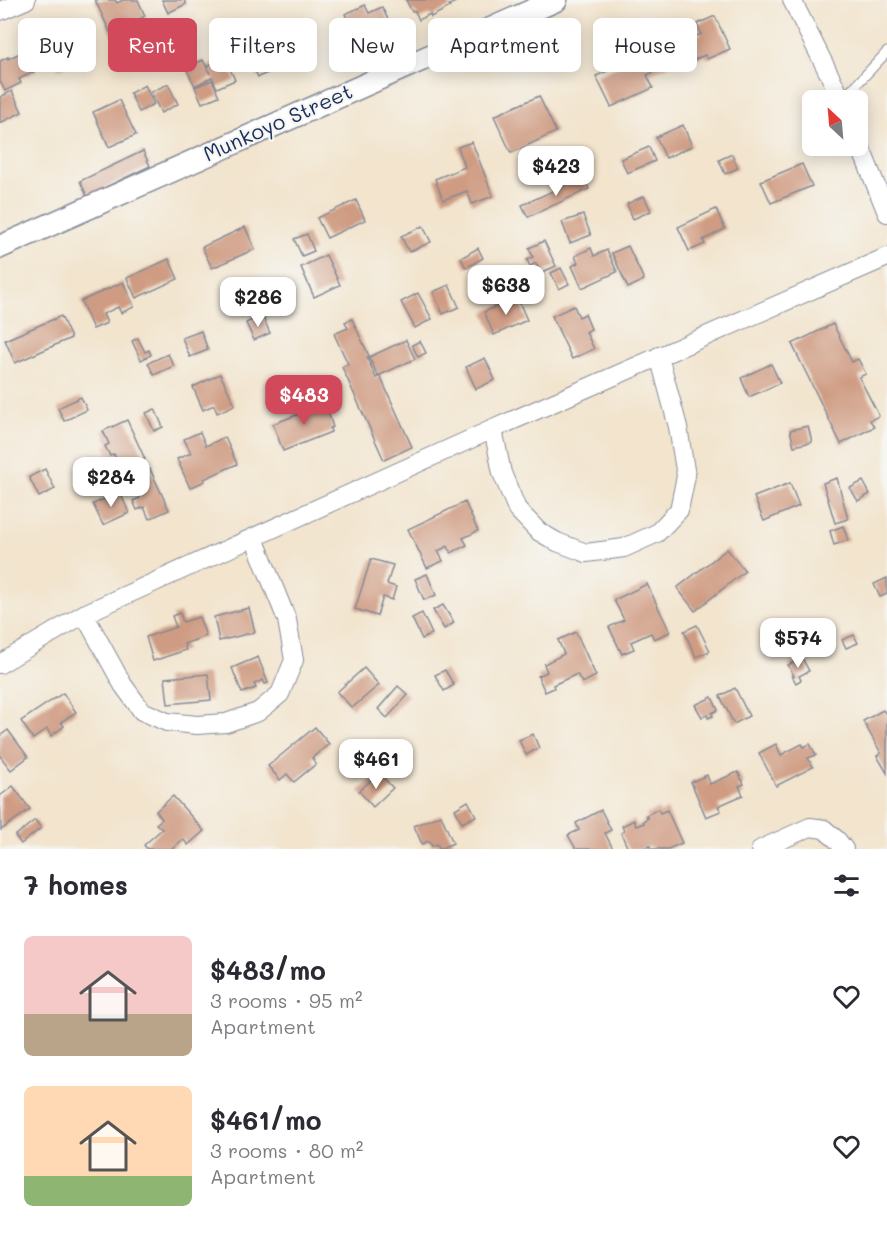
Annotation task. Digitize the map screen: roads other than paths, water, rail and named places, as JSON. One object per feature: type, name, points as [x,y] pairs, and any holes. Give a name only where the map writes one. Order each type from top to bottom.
[{"type":"street","name":"Munkoyo Street","points":[[0,247],[556,0]]},
{"type":"street","points":[[792,0],[837,90]]},
{"type":"street","points":[[864,156],[887,213]]},
{"type":"street","points":[[0,664],[84,614],[493,429],[887,258]]},
{"type":"street","points":[[493,429],[502,473],[517,509],[538,531],[557,542],[586,553],[624,548],[657,533],[678,510],[686,476],[678,427],[658,356]]},
{"type":"street","points":[[84,614],[123,685],[142,711],[167,722],[197,725],[226,723],[258,712],[280,694],[294,660],[287,620],[254,538]]},
{"type":"street","points":[[761,849],[810,827],[825,829],[844,849]]},
{"type":"lane","points":[[851,90],[887,52]]}]
